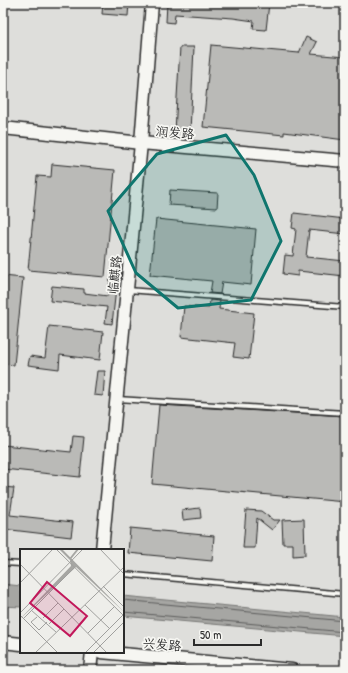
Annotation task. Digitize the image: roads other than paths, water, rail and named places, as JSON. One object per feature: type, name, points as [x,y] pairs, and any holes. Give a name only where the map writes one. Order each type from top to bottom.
[{"type":"street","name":"临麒路","points":[[102,549],[115,399],[141,143],[152,3]]},
{"type":"street","name":"润发路","points":[[3,128],[141,143],[345,162]]},
{"type":"street","points":[[3,642],[20,644]]},
{"type":"street","points":[[90,670],[92,653]]},
{"type":"street","name":"兴发路","points":[[112,653],[292,670]]},
{"type":"lane","points":[[126,289],[345,307]]},
{"type":"lane","points":[[115,399],[345,413]]},
{"type":"lane","points":[[3,563],[20,564]]},
{"type":"lane","points":[[124,574],[345,594]]},
{"type":"water","points":[[3,584],[20,586],[20,607],[3,606]]},
{"type":"water","points":[[124,596],[345,617],[345,636],[124,616]]}]
